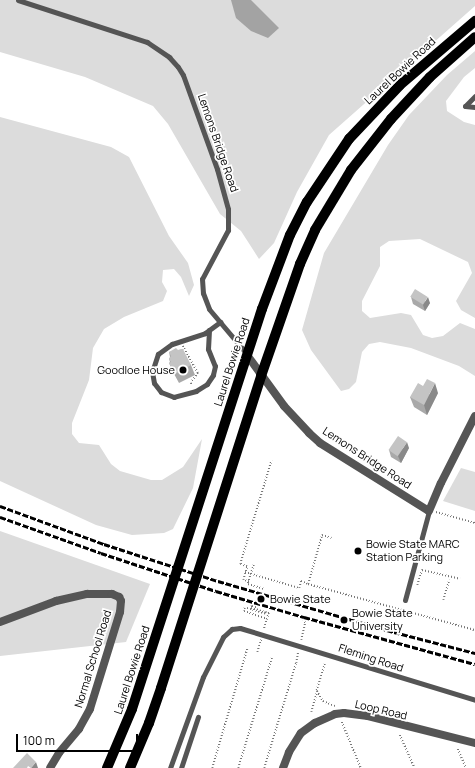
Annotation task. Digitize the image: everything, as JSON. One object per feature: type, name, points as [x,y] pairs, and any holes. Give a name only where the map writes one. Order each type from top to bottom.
[{"type":"main road","name":"Laurel Bowie Road","points":[[107,768],[132,709],[262,309],[290,235],[307,202],[349,139],[378,107],[434,54],[475,21]]},
{"type":"main road","points":[[130,768],[149,723],[210,538],[261,376],[300,264],[315,230],[351,170],[391,119],[430,76],[475,37]]},
{"type":"street","name":"Lemons Bridge Road","points":[[248,355],[261,376],[300,425],[320,443],[429,511]]},
{"type":"street","points":[[429,511],[440,483],[475,416]]},
{"type":"street","name":"Normal School Road","points":[[0,622],[56,601],[87,594],[112,594],[119,597],[121,601],[120,612],[90,709],[79,728],[59,752],[50,768]]},
{"type":"street","name":"Loop Road","points":[[284,768],[292,746],[307,728],[326,717],[344,713],[368,716],[475,743]]},
{"type":"lane","name":"Lemons Bridge Road","points":[[18,0],[148,42],[169,57],[183,76],[217,169],[228,209],[228,230],[208,267],[202,286],[209,309],[248,355]]},
{"type":"lane","points":[[475,96],[465,106],[475,107]]},
{"type":"lane","points":[[209,330],[208,349],[215,366],[213,375],[207,384],[196,391],[174,397],[161,392],[154,383],[152,372],[158,354],[165,348],[180,341],[205,333],[209,330],[220,322]]},
{"type":"lane","points":[[405,601],[429,511]]},
{"type":"lane","name":"Fleming Road","points":[[170,768],[203,677],[223,637],[232,629],[240,628],[475,700]]},
{"type":"lane","points":[[181,768],[198,717]]},
{"type":"path","points":[[180,341],[198,373],[191,383],[196,391]]},
{"type":"path","points":[[264,589],[248,584],[249,582],[243,580],[246,566],[240,564],[271,461]]},
{"type":"path","points":[[429,511],[475,523]]},
{"type":"path","points":[[308,584],[322,535],[332,538]]},
{"type":"path","points":[[249,582],[254,565]]},
{"type":"path","points":[[416,586],[422,570],[460,579]]},
{"type":"path","points":[[245,572],[299,588],[301,581],[475,630]]},
{"type":"path","points":[[443,600],[449,580]]},
{"type":"path","points":[[402,610],[405,601]]},
{"type":"path","points":[[258,608],[252,606],[251,608],[269,613],[268,616]]},
{"type":"path","points":[[266,612],[265,614],[245,608],[244,612],[267,618]]},
{"type":"path","points":[[212,768],[247,649]]},
{"type":"path","points":[[238,768],[272,656]]},
{"type":"path","points":[[264,768],[296,664]]},
{"type":"path","points":[[311,712],[317,691]]},
{"type":"path","points":[[400,735],[414,767]]},
{"type":"path","points":[[458,749],[466,768]]},
{"type":"shaded area","points":[[0,0],[475,0],[475,6],[329,135],[297,192],[274,243],[259,259],[241,231],[220,214],[168,124],[153,106],[85,77],[0,52]]},
{"type":"shaded area","points":[[231,0],[251,0],[279,28],[268,38],[251,31],[236,18]]},
{"type":"shaded area","points":[[475,51],[475,68],[464,77],[446,101],[447,111],[464,122],[475,125],[475,318],[461,310],[456,301],[472,273],[468,262],[420,239],[389,241],[380,247],[380,266],[362,301],[362,311],[370,318],[401,313],[411,315],[423,335],[432,338],[443,336],[460,323],[475,329],[475,376],[459,366],[411,348],[380,342],[369,344],[362,352],[356,382],[349,389],[341,391],[311,350],[302,330],[324,253],[388,145],[409,115],[447,75]]},
{"type":"shaded area","points":[[0,117],[111,147],[129,157],[169,236],[188,263],[194,285],[189,296],[181,277],[174,269],[163,270],[162,282],[167,291],[163,301],[124,317],[104,329],[93,348],[89,380],[72,423],[72,434],[79,443],[99,445],[111,464],[120,471],[151,480],[162,480],[183,467],[202,439],[193,488],[173,529],[164,533],[132,535],[96,525],[0,481]]},
{"type":"shaded area","points":[[461,468],[475,472],[475,511],[443,501]]},
{"type":"shaded area","points":[[0,531],[150,584],[126,642],[0,656]]},
{"type":"building","points":[[415,289],[428,297],[423,305],[410,297]]},
{"type":"building","points":[[176,348],[178,350],[183,349],[191,365],[175,374],[169,363],[171,362],[169,359],[171,356],[169,352]]},
{"type":"building","points":[[427,379],[435,383],[424,405],[410,397],[418,383],[423,386]]},
{"type":"building","points":[[398,436],[407,442],[398,456],[388,450]]},
{"type":"building","points":[[27,753],[36,762],[31,768],[28,766],[27,768],[13,768]]},
{"type":"railway","points":[[0,506],[104,544],[218,581],[394,632],[475,653]]},
{"type":"railway","points":[[0,517],[101,553],[216,591],[475,664]]},
{"type":"place","name":"Goodloe House","points":[[183,370]]},
{"type":"place","name":"Bowie State MARC Station Parking","points":[[358,551]]},
{"type":"place","name":"Bowie State","points":[[261,599]]},
{"type":"place","name":"Bowie State University","points":[[344,620]]}]
